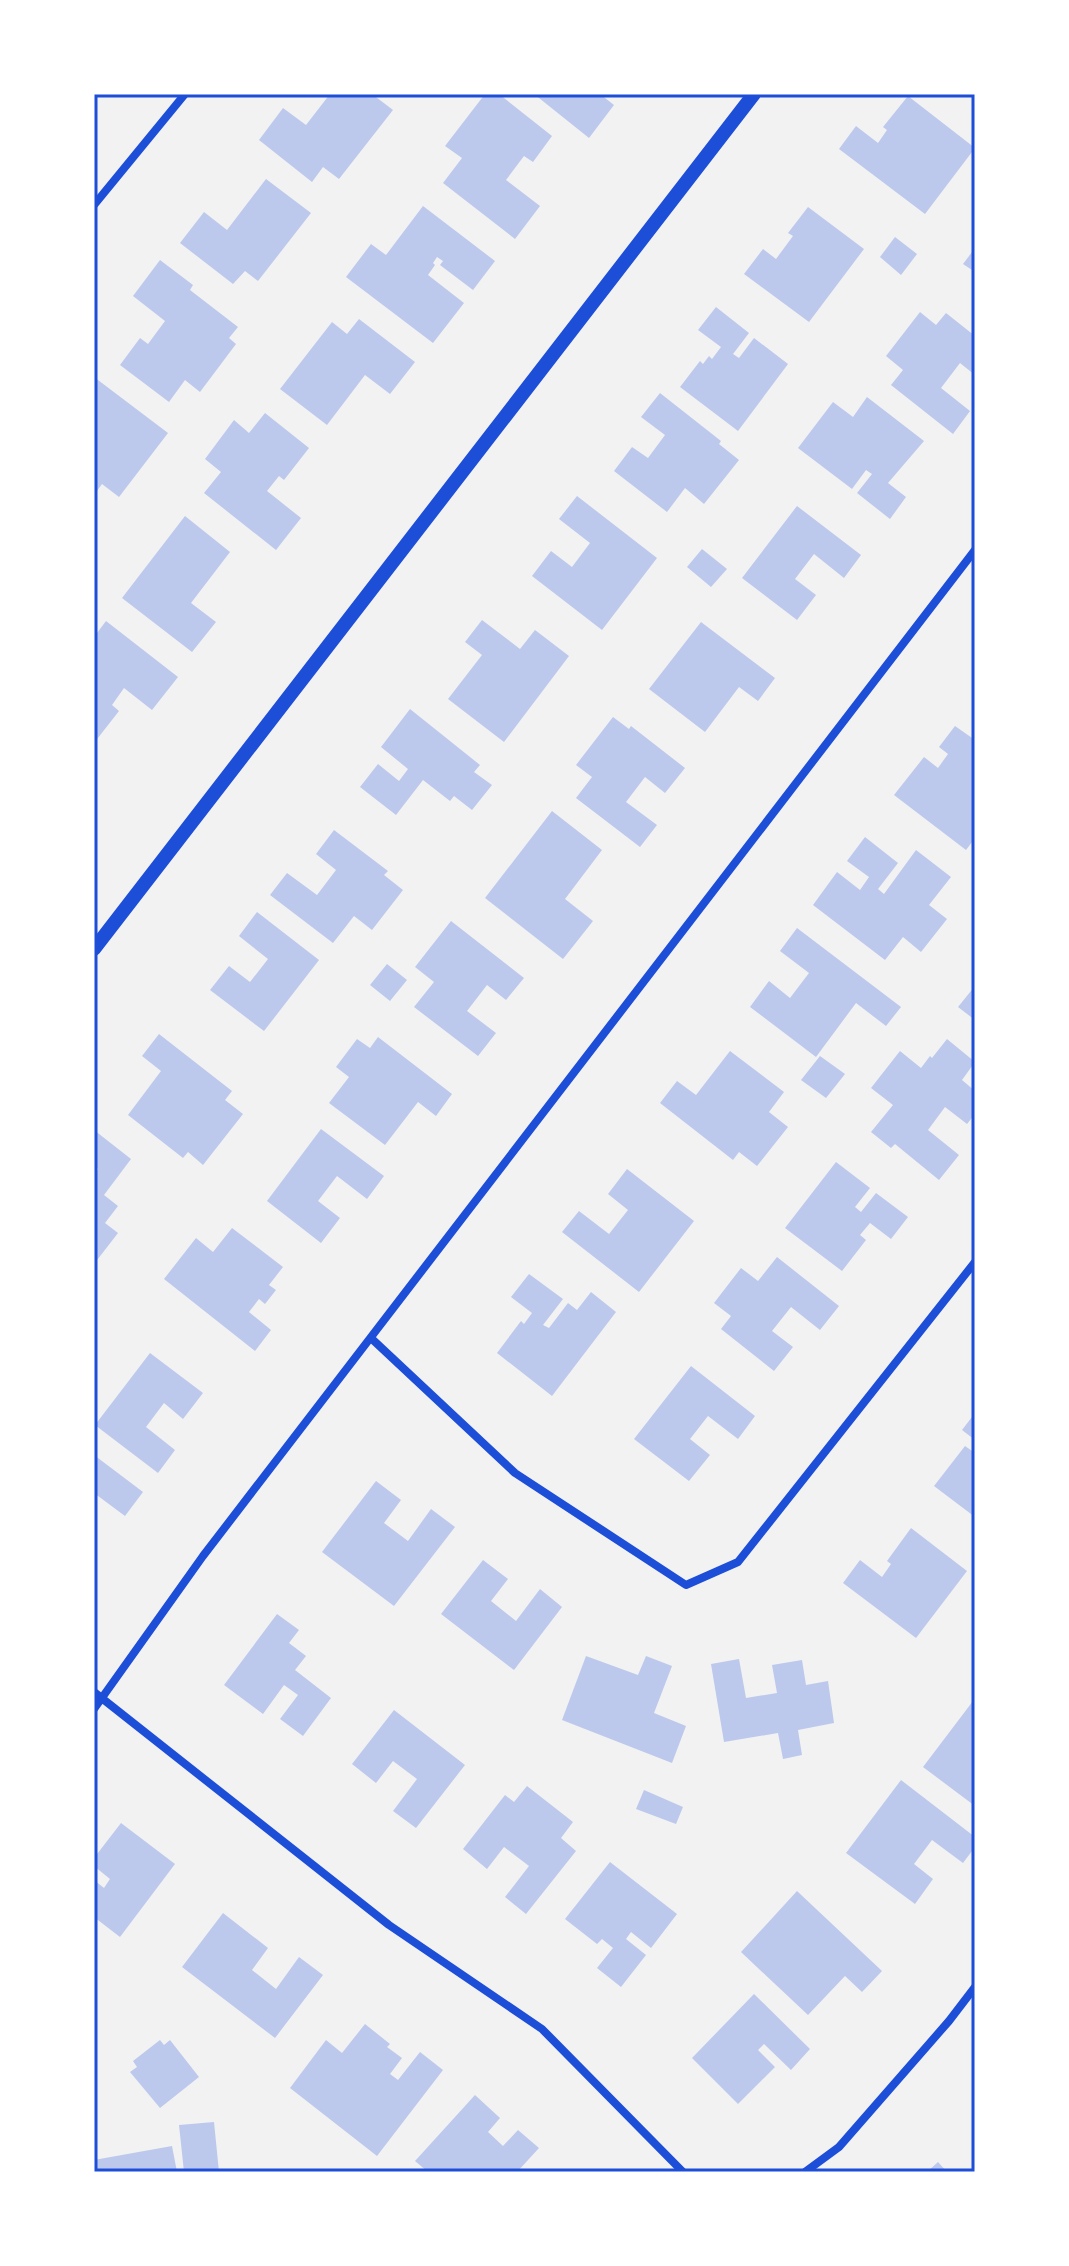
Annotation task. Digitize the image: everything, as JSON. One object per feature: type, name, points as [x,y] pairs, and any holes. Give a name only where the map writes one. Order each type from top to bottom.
[{"type":"street","points":[[94,205],[185,94]]},
{"type":"street","points":[[94,949],[754,94]]},
{"type":"street","points":[[94,1709],[203,1556],[975,550]]},
{"type":"street","points":[[372,1339],[515,1473],[686,1585],[738,1562],[975,1262]]},
{"type":"street","points":[[94,1692],[389,1925],[542,2029],[683,2172]]},
{"type":"street","points":[[805,2172],[839,2147],[975,1987]]},
{"type":"building","points":[[330,94],[372,94],[393,110],[339,179],[323,167],[312,182],[259,140],[283,108],[306,125]]},
{"type":"building","points":[[485,94],[499,94],[552,136],[533,162],[524,156],[506,180],[540,206],[515,239],[443,183],[462,158],[445,146]]},
{"type":"building","points":[[534,94],[600,94],[614,105],[589,138]]},
{"type":"building","points":[[908,96],[975,148],[925,214],[839,149],[856,126],[878,143],[887,130],[883,127]]},
{"type":"building","points":[[266,179],[311,213],[258,281],[245,271],[233,284],[180,243],[204,212],[227,230]]},
{"type":"building","points":[[423,206],[495,261],[473,290],[440,265],[443,261],[437,257],[428,275],[464,303],[433,343],[346,277],[371,244],[386,255]]},
{"type":"building","points":[[808,207],[864,249],[809,322],[744,274],[763,249],[776,259],[793,236],[788,233]]},
{"type":"building","points":[[895,237],[917,254],[901,275],[880,257]]},
{"type":"building","points":[[975,248],[975,272],[963,264]]},
{"type":"building","points":[[160,260],[193,285],[190,290],[238,327],[229,338],[236,344],[200,392],[185,380],[169,402],[120,365],[140,338],[148,344],[165,321],[133,296]]},
{"type":"building","points":[[716,307],[749,333],[733,354],[739,358],[754,338],[788,364],[738,431],[680,387],[700,361],[703,364],[709,356],[712,359],[721,347],[698,330]]},
{"type":"building","points":[[920,312],[936,325],[946,313],[975,336],[975,375],[960,363],[941,388],[970,411],[953,434],[891,385],[903,370],[886,356]]},
{"type":"building","points":[[359,319],[415,362],[390,394],[365,375],[327,425],[280,389],[332,322],[347,334]]},
{"type":"building","points":[[94,377],[168,433],[119,497],[102,484],[94,495]]},
{"type":"building","points":[[660,393],[721,441],[719,444],[739,460],[704,504],[685,488],[667,512],[614,471],[632,447],[648,458],[665,435],[641,417]]},
{"type":"building","points":[[867,397],[924,441],[888,483],[906,497],[890,519],[857,493],[872,474],[866,470],[852,489],[798,448],[833,402],[853,417]]},
{"type":"building","points":[[265,413],[309,448],[284,480],[279,476],[267,491],[301,518],[276,550],[204,493],[221,472],[205,459],[234,420],[249,433]]},
{"type":"building","points":[[577,496],[657,558],[602,630],[532,576],[551,551],[572,567],[590,543],[559,519]]},
{"type":"building","points":[[797,506],[861,555],[844,578],[814,554],[795,579],[816,595],[797,620],[742,578]]},
{"type":"building","points":[[185,516],[230,552],[191,603],[216,622],[192,652],[122,598]]},
{"type":"building","points":[[702,549],[727,569],[711,587],[687,567]]},
{"type":"building","points":[[482,620],[520,649],[535,630],[569,656],[504,742],[448,699],[482,655],[465,642]]},
{"type":"building","points":[[106,621],[178,677],[152,710],[124,688],[112,705],[119,711],[94,743],[94,637]]},
{"type":"building","points":[[701,622],[775,678],[758,701],[739,687],[705,732],[649,689]]},
{"type":"building","points":[[410,709],[480,765],[474,772],[492,785],[472,810],[454,796],[450,801],[423,780],[396,815],[360,787],[378,764],[399,781],[408,769],[381,747]]},
{"type":"building","points":[[613,717],[629,729],[631,726],[685,768],[665,793],[645,777],[626,802],[657,825],[640,847],[576,798],[592,777],[576,765]]},
{"type":"building","points":[[955,726],[975,740],[975,838],[966,850],[894,795],[924,757],[938,768],[948,754],[939,747]]},
{"type":"building","points":[[552,811],[602,850],[565,899],[593,921],[563,959],[485,898]]},
{"type":"building","points":[[334,830],[388,871],[384,875],[403,890],[372,930],[354,916],[333,943],[270,895],[287,873],[317,895],[336,870],[316,854]]},
{"type":"building","points":[[865,837],[898,863],[878,889],[884,894],[916,850],[951,877],[929,905],[947,919],[921,952],[903,937],[885,960],[813,905],[837,872],[860,890],[869,877],[847,861]]},
{"type":"building","points":[[257,912],[319,960],[264,1031],[210,990],[229,966],[250,982],[268,959],[239,936]]},
{"type":"building","points":[[451,921],[524,978],[506,1000],[487,985],[467,1011],[496,1033],[478,1056],[414,1007],[434,982],[415,967]]},
{"type":"building","points":[[797,928],[901,1007],[886,1026],[856,1003],[816,1057],[750,1007],[769,981],[790,998],[809,973],[780,951]]},
{"type":"building","points":[[387,964],[407,980],[390,1001],[370,985]]},
{"type":"building","points":[[975,986],[975,1020],[958,1007]]},
{"type":"building","points":[[159,1034],[232,1091],[225,1100],[243,1114],[203,1165],[188,1152],[183,1158],[128,1115],[161,1071],[142,1056]]},
{"type":"building","points":[[378,1037],[452,1094],[436,1116],[418,1102],[385,1145],[329,1103],[349,1077],[336,1067],[357,1039],[370,1048]]},
{"type":"building","points":[[947,1039],[975,1062],[962,1080],[975,1091],[975,1114],[967,1124],[945,1107],[928,1130],[959,1155],[939,1180],[895,1144],[891,1148],[871,1132],[893,1105],[871,1088],[900,1051],[921,1068]]},
{"type":"building","points":[[730,1051],[784,1092],[769,1112],[788,1127],[757,1166],[739,1152],[733,1160],[660,1103],[677,1081],[696,1095]]},
{"type":"building","points":[[820,1056],[845,1074],[826,1098],[801,1080]]},
{"type":"building","points":[[321,1129],[384,1176],[367,1199],[337,1176],[318,1201],[340,1218],[321,1243],[267,1201]]},
{"type":"building","points":[[94,1130],[131,1159],[104,1195],[118,1206],[105,1223],[118,1233],[94,1264],[94,1174],[98,1169],[94,1166]]},
{"type":"building","points":[[836,1162],[870,1188],[855,1207],[861,1212],[876,1193],[908,1217],[891,1239],[870,1223],[860,1235],[866,1240],[842,1271],[785,1228]]},
{"type":"building","points":[[627,1169],[694,1221],[639,1292],[562,1232],[579,1211],[609,1234],[628,1210],[608,1194]]},
{"type":"building","points":[[232,1228],[283,1267],[269,1285],[276,1290],[265,1304],[259,1299],[249,1312],[271,1330],[255,1351],[164,1279],[196,1238],[213,1252]]},
{"type":"building","points":[[777,1257],[839,1306],[820,1330],[791,1307],[772,1331],[793,1347],[774,1371],[721,1329],[731,1316],[714,1303],[741,1268],[758,1281]]},
{"type":"building","points":[[529,1274],[563,1299],[543,1325],[549,1328],[568,1303],[577,1310],[591,1292],[616,1312],[552,1396],[497,1353],[521,1321],[524,1324],[532,1313],[511,1297]]},
{"type":"building","points":[[150,1353],[203,1393],[183,1419],[164,1403],[146,1427],[175,1450],[158,1473],[95,1425]]},
{"type":"building","points":[[691,1366],[755,1416],[738,1439],[708,1416],[690,1439],[710,1455],[689,1481],[634,1439]]},
{"type":"building","points":[[975,1413],[975,1440],[962,1430]]},
{"type":"building","points":[[965,1446],[975,1453],[975,1517],[934,1486]]},
{"type":"building","points":[[94,1455],[143,1492],[125,1516],[94,1493]]},
{"type":"building","points":[[376,1481],[401,1500],[384,1523],[408,1541],[431,1509],[455,1527],[394,1606],[322,1552]]},
{"type":"building","points":[[911,1528],[967,1571],[916,1638],[843,1583],[860,1560],[882,1577],[891,1564],[887,1561]]},
{"type":"building","points":[[483,1560],[508,1579],[491,1601],[516,1621],[540,1589],[562,1607],[514,1670],[441,1614]]},
{"type":"building","points":[[277,1614],[299,1630],[289,1643],[306,1656],[295,1670],[331,1698],[303,1736],[280,1719],[298,1695],[284,1685],[263,1714],[224,1685]]},
{"type":"building","points":[[586,1656],[638,1675],[646,1656],[672,1666],[654,1713],[686,1726],[672,1763],[562,1720]]},
{"type":"building","points":[[739,1659],[746,1698],[777,1693],[772,1665],[802,1660],[806,1685],[828,1681],[834,1723],[798,1730],[802,1755],[783,1759],[778,1733],[724,1742],[711,1664]]},
{"type":"building","points":[[975,1702],[975,1806],[923,1767]]},
{"type":"building","points":[[394,1710],[465,1765],[416,1828],[393,1811],[417,1779],[393,1761],[376,1783],[352,1764]]},
{"type":"building","points":[[901,1780],[975,1837],[975,1847],[963,1863],[932,1840],[914,1864],[933,1879],[915,1904],[846,1853]]},
{"type":"building","points":[[527,1786],[573,1822],[561,1838],[576,1851],[526,1914],[505,1897],[529,1866],[504,1847],[487,1869],[463,1849],[505,1795],[514,1802]]},
{"type":"building","points":[[644,1790],[683,1807],[676,1824],[636,1809]]},
{"type":"building","points":[[121,1823],[175,1864],[120,1937],[94,1917],[94,1880],[104,1888],[110,1879],[94,1866],[94,1858]]},
{"type":"building","points":[[610,1862],[677,1914],[651,1948],[631,1932],[626,1939],[646,1955],[621,1987],[597,1968],[613,1948],[602,1939],[597,1944],[565,1919]]},
{"type":"building","points":[[797,1891],[882,1971],[862,1992],[845,1976],[808,2015],[741,1952]]},
{"type":"building","points":[[223,1913],[268,1948],[252,1970],[276,1989],[299,1957],[323,1975],[275,2038],[182,1967]]},
{"type":"building","points":[[754,1994],[810,2049],[791,2070],[764,2044],[758,2050],[775,2067],[738,2104],[692,2058]]},
{"type":"building","points":[[365,2024],[402,2058],[390,2074],[398,2080],[420,2052],[443,2070],[377,2156],[290,2088],[326,2040],[342,2053]]},
{"type":"building","points":[[160,2040],[164,2045],[170,2040],[199,2077],[160,2108],[130,2072],[137,2067],[133,2061]]},
{"type":"building","points":[[475,2095],[500,2118],[488,2132],[503,2146],[518,2130],[539,2148],[517,2172],[428,2172],[415,2161]]},
{"type":"building","points":[[214,2122],[219,2172],[184,2172],[179,2125]]},
{"type":"building","points":[[172,2146],[177,2172],[94,2172],[94,2160]]},
{"type":"building","points":[[938,2162],[947,2172],[927,2172]]}]
